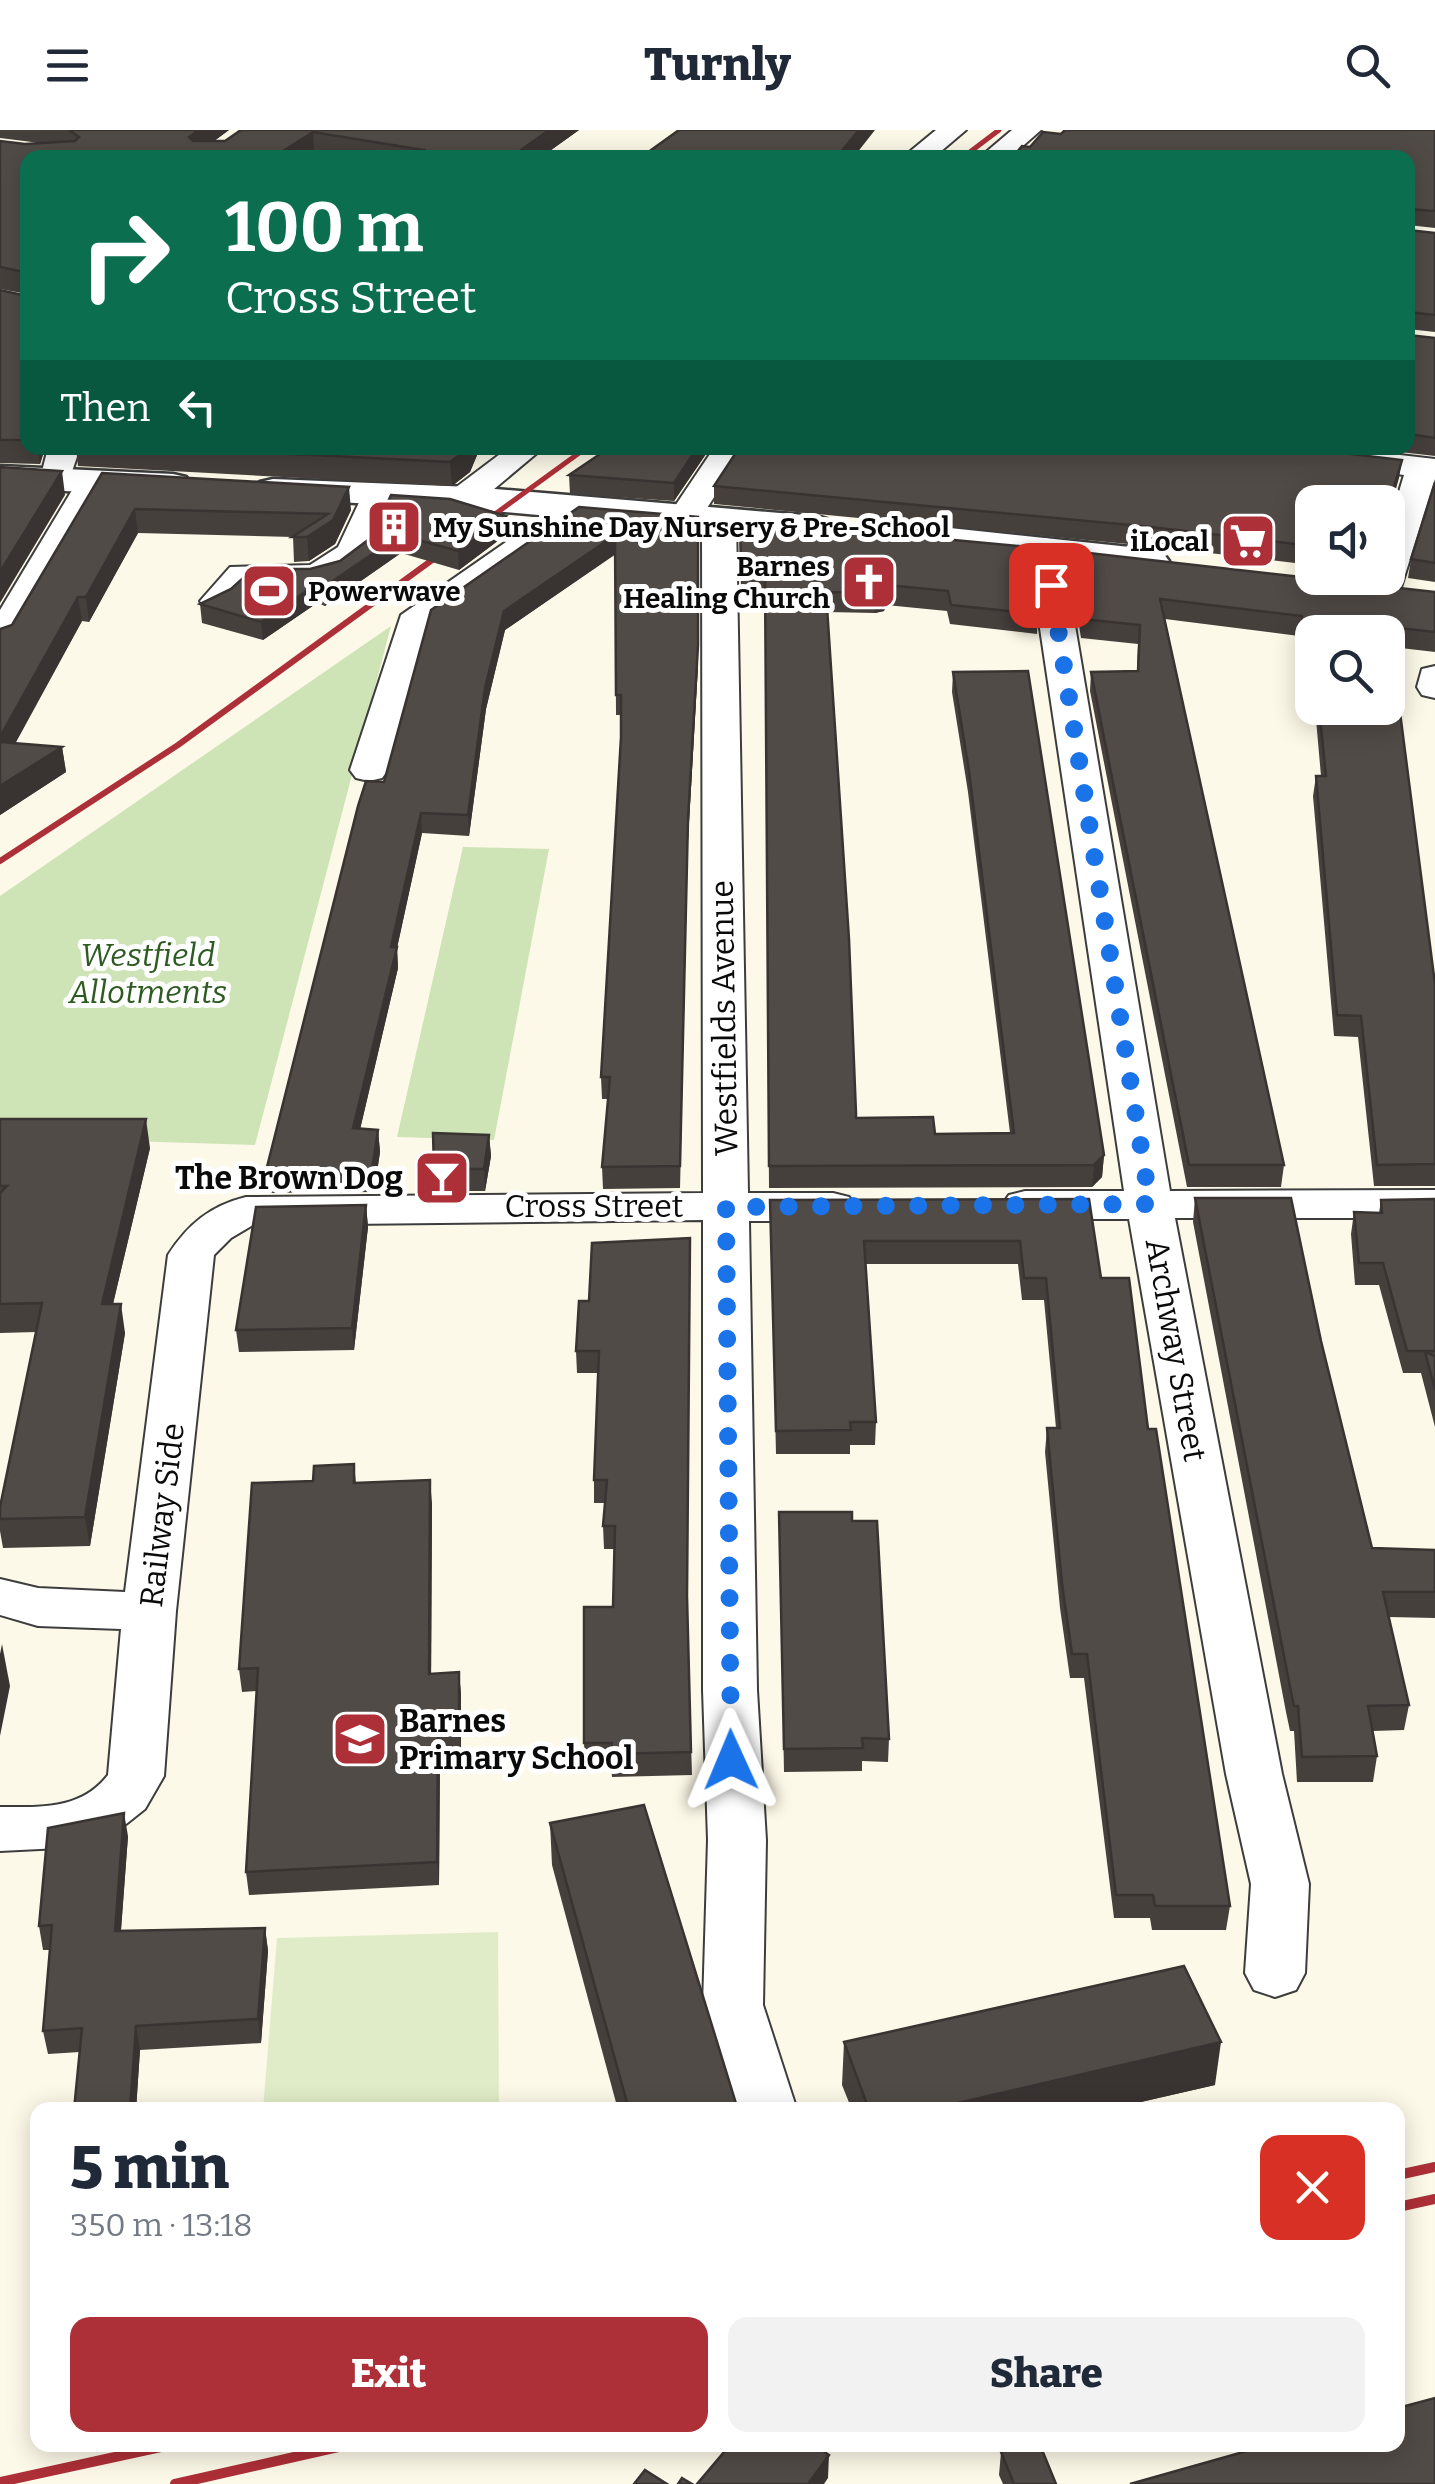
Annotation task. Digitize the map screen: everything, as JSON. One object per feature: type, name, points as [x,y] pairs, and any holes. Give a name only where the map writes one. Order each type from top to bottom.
[{"type":"street","points":[[926,150],[953,130]]},
{"type":"street","points":[[1002,150],[1028,130]]},
{"type":"street","points":[[464,498],[518,455]]},
{"type":"street","points":[[702,519],[727,455]]},
{"type":"street","points":[[1322,455],[1428,468],[1405,532]]},
{"type":"street","points":[[0,640],[71,469]]},
{"type":"street","points":[[0,477],[71,469],[207,487]]},
{"type":"street","points":[[246,488],[464,498],[849,531]]},
{"type":"street","points":[[217,601],[242,574],[317,575],[352,553],[379,494]]},
{"type":"street","points":[[369,770],[413,622],[577,508]]},
{"type":"street","name":"Westfields Avenue","points":[[702,519],[726,1207],[732,1794],[736,1840],[733,2006],[763,2102]]},
{"type":"street","points":[[900,535],[1178,564]]},
{"type":"street","name":"Archway Street","points":[[1045,548],[1150,1204],[1254,1774],[1280,1884],[1275,1972]]},
{"type":"street","points":[[1435,677],[1435,687]]},
{"type":"street","points":[[976,1206],[1435,1204]]},
{"type":"street","name":"Cross Street","points":[[191,1255],[200,1239],[218,1222],[246,1210],[880,1206]]},
{"type":"street","name":"Railway Side","points":[[0,1829],[88,1822],[127,1796],[136,1776],[149,1611],[191,1255]]},
{"type":"street","points":[[0,1597],[38,1607],[149,1611]]},
{"type":"green space","name":"Westfield Allotments","points":[[391,626],[255,1145],[0,1137],[0,896]]},
{"type":"green space","points":[[463,847],[549,849],[494,1140],[397,1137]]},
{"type":"green space","points":[[498,1932],[499,2102],[264,2102],[277,1938]]},
{"type":"building","points":[[69,130],[199,130],[189,137],[193,141],[225,141],[241,130],[549,130],[521,150],[423,150],[313,132],[285,150],[20,150],[20,271],[0,267],[0,141],[25,144],[75,141],[79,137]]},
{"type":"building","points":[[679,130],[859,130],[843,150],[651,150]]},
{"type":"building","points":[[1065,130],[1435,130],[1435,211],[1415,210],[1415,150],[1019,150],[1022,146],[1030,147],[1043,132],[1061,134]]},
{"type":"building","points":[[1415,231],[1435,233],[1435,315],[1415,313]]},
{"type":"building","points":[[0,290],[20,294],[20,440],[0,440]]},
{"type":"building","points":[[1415,336],[1435,338],[1435,438],[1415,435]]},
{"type":"building","points":[[312,455],[460,455],[450,462]]},
{"type":"building","points":[[599,455],[692,455],[674,483],[569,475]]},
{"type":"building","points":[[734,455],[1360,455],[1402,460],[1395,485],[1295,485],[1295,544],[714,486]]},
{"type":"building","points":[[0,467],[62,471],[0,572]]},
{"type":"building","points":[[102,473],[349,487],[333,520],[307,537],[292,537],[328,514],[135,509],[86,597],[78,597],[0,737],[0,629],[12,625]]},
{"type":"building","points":[[1435,482],[1435,563],[1411,559]]},
{"type":"building","points":[[391,495],[450,499],[506,516],[458,551],[400,535],[324,587],[315,585],[261,622],[200,604],[231,589],[253,569],[310,569],[340,561],[372,537]]},
{"type":"building","points":[[579,507],[698,517],[698,645],[688,819],[680,1166],[602,1167],[610,1077],[601,1077],[621,737],[621,695],[616,695],[615,535],[504,611],[485,688],[468,815],[421,813],[391,947],[397,947],[353,1128],[378,1130],[372,1170],[266,1171],[358,806],[366,781],[384,782],[431,610]]},
{"type":"building","points":[[740,520],[1028,547],[1038,614],[951,605],[948,591],[887,585],[885,591],[876,593],[826,592],[849,939],[856,1118],[933,1117],[935,1134],[1014,1133],[953,672],[1028,671],[1104,1155],[1094,1165],[769,1166],[765,575],[741,574]]},
{"type":"building","points":[[1071,551],[1295,576],[1295,595],[1405,595],[1405,589],[1435,592],[1435,632],[1405,629],[1405,615],[1295,615],[1160,599],[1284,1165],[1189,1165],[1091,672],[1138,671],[1140,625],[1082,619]]},
{"type":"building","points":[[1321,725],[1402,725],[1435,984],[1435,1164],[1377,1165],[1361,1016],[1337,1015],[1316,776],[1326,776]]},
{"type":"building","points":[[0,742],[62,747],[0,786]]},
{"type":"building","points":[[0,1119],[146,1119],[102,1304],[121,1304],[85,1517],[0,1519],[42,1303],[0,1304],[0,1193],[7,1186],[0,1186]]},
{"type":"building","points":[[433,1133],[489,1135],[484,1169],[434,1169]]},
{"type":"building","points":[[1195,1198],[1291,1198],[1321,1341],[1372,1548],[1435,1550],[1435,1592],[1383,1592],[1409,1705],[1368,1706],[1377,1756],[1302,1757],[1298,1706],[1294,1706],[1290,1687]]},
{"type":"building","points":[[1089,1199],[1101,1278],[1129,1278],[1148,1429],[1156,1429],[1230,1906],[1155,1906],[1153,1895],[1116,1895],[1087,1654],[1072,1654],[1062,1584],[1047,1428],[1060,1428],[1046,1278],[1024,1278],[1020,1241],[864,1241],[876,1422],[850,1422],[851,1430],[776,1431],[770,1200]]},
{"type":"building","points":[[1435,1199],[1435,1351],[1407,1351],[1383,1263],[1359,1263],[1354,1212],[1382,1213],[1381,1200]]},
{"type":"building","points":[[366,1205],[352,1328],[236,1330],[256,1207]]},
{"type":"building","points":[[690,1238],[687,1596],[691,1752],[611,1754],[612,1743],[584,1743],[584,1607],[613,1607],[615,1526],[603,1526],[607,1480],[594,1480],[599,1351],[576,1351],[579,1301],[589,1301],[592,1243]]},
{"type":"building","points":[[1425,1352],[1435,1356],[1435,1390]]},
{"type":"building","points":[[354,1464],[354,1483],[430,1480],[429,1674],[459,1672],[459,1729],[438,1731],[437,1862],[246,1872],[258,1668],[239,1669],[252,1483],[313,1481],[314,1466]]},
{"type":"building","points":[[779,1512],[852,1512],[852,1521],[877,1521],[889,1739],[862,1738],[863,1748],[784,1749]]},
{"type":"building","points":[[644,1805],[736,2102],[627,2102],[550,1823]]},
{"type":"building","points":[[124,1813],[115,1931],[265,1928],[258,2019],[136,2026],[131,2102],[75,2102],[82,2028],[43,2031],[52,1925],[39,1926],[48,1828]]},
{"type":"building","points":[[1184,1966],[1221,2042],[962,2102],[866,2102],[844,2042]]},
{"type":"building","points":[[1435,2398],[1435,2484],[1130,2484],[1243,2452],[1405,2452],[1405,2406]]},
{"type":"building","points":[[724,2452],[829,2455],[808,2484],[697,2484]]},
{"type":"building","points":[[1001,2452],[1043,2452],[1056,2484],[1014,2484]]},
{"type":"building","points":[[645,2470],[667,2484],[634,2484]]},
{"type":"railway","points":[[973,150],[999,130]]},
{"type":"railway","points":[[480,525],[576,455]]},
{"type":"railway","points":[[0,861],[178,745],[483,523]]},
{"type":"railway","points":[[1405,2173],[1435,2167]]},
{"type":"railway","points":[[1405,2205],[1435,2199]]},
{"type":"railway","points":[[0,2482],[138,2452]]},
{"type":"railway","points":[[175,2484],[316,2452]]},
{"type":"place","name":"My Sunshine Day Nursery & Pre-School","points":[[394,527]]},
{"type":"place","name":"iLocal","points":[[1248,541]]},
{"type":"place","name":"Barnes Healing Church","points":[[869,582]]},
{"type":"place","name":"Powerwave","points":[[269,591]]},
{"type":"place","name":"The Brown Dog","points":[[442,1178]]},
{"type":"place","name":"Barnes Primary School","points":[[360,1739]]},
{"type":"route","points":[[731,1760],[726,1207],[1150,1204],[1051,585]]}]
